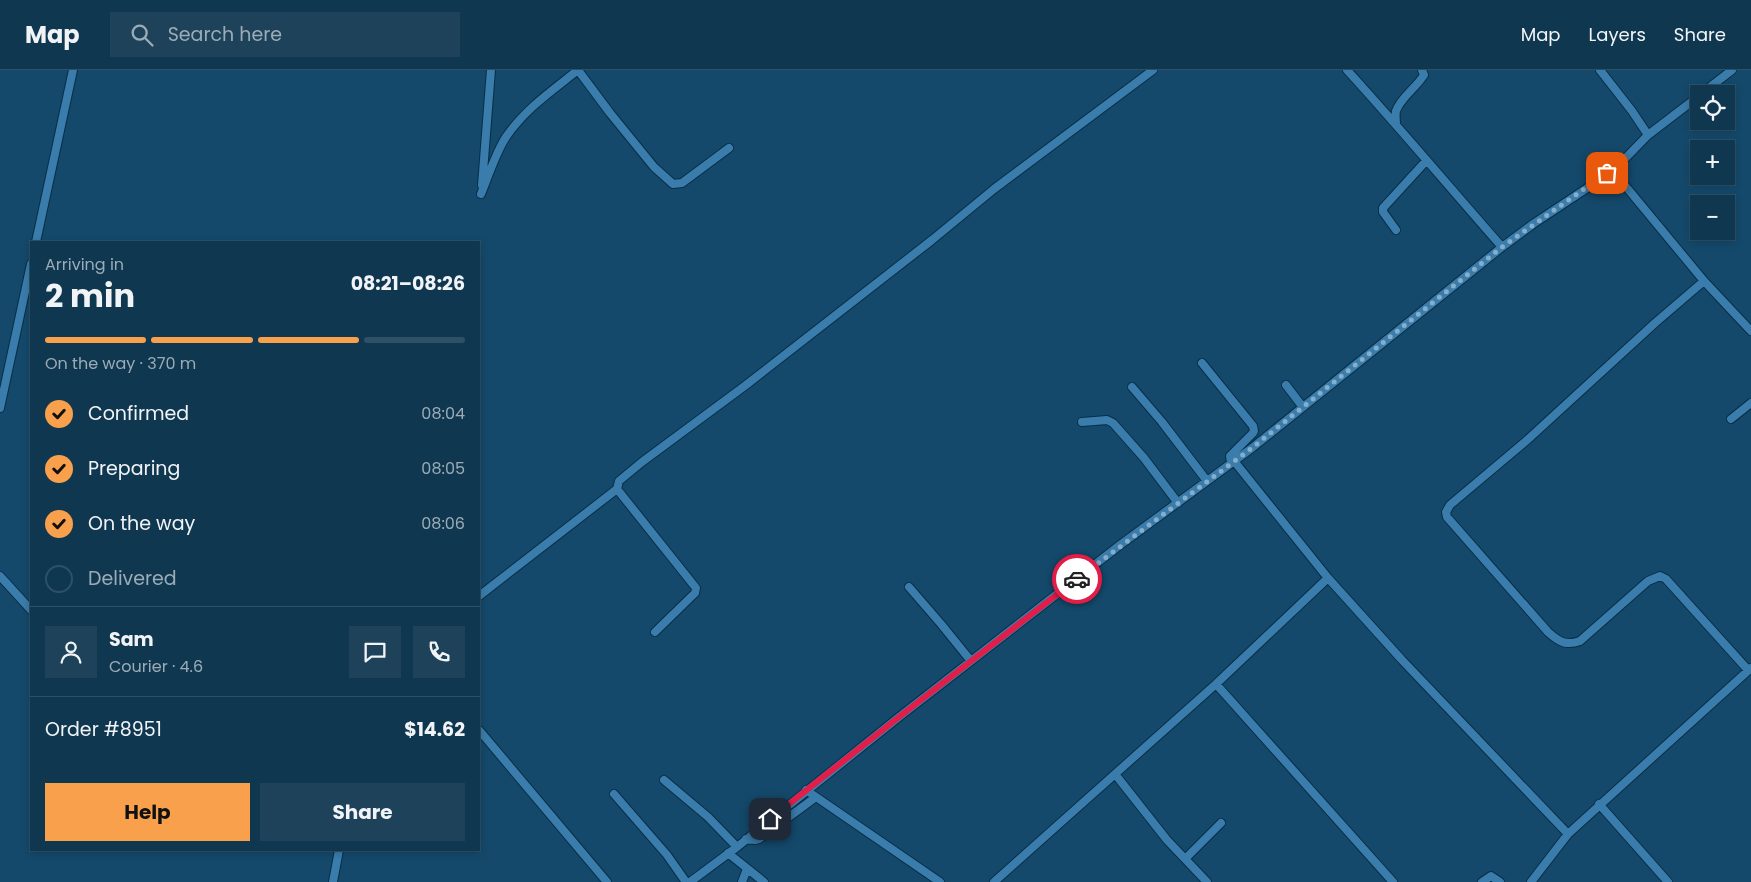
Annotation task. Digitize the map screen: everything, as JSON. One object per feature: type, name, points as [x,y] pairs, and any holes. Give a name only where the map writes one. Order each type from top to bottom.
[{"type":"street","points":[[36,241],[73,70]]},
{"type":"street","points":[[491,70],[481,194],[507,136],[536,104],[578,70],[654,167],[672,184],[682,183],[730,148]]},
{"type":"street","points":[[480,595],[617,489],[619,482],[642,462],[746,385],[932,240],[994,189],[1153,70]]},
{"type":"street","points":[[1347,70],[1502,247]]},
{"type":"street","points":[[1396,124],[1396,112],[1406,95],[1418,84],[1424,75],[1422,70]]},
{"type":"street","points":[[1600,70],[1648,135]]},
{"type":"street","points":[[1713,85],[1732,70]]},
{"type":"street","points":[[690,882],[1120,545],[1232,462],[1502,247],[1613,170],[1648,135],[1690,103]]},
{"type":"street","points":[[1396,230],[1382,210],[1426,161]]},
{"type":"street","points":[[1613,170],[1704,281],[1751,331]]},
{"type":"street","points":[[0,408],[30,269]]},
{"type":"street","points":[[1531,882],[1568,834],[1750,669],[1666,579],[1660,576],[1648,581],[1580,641],[1566,644],[1558,640],[1548,632],[1467,540],[1447,517],[1446,512],[1450,505],[1526,441],[1655,323],[1704,281]]},
{"type":"street","points":[[1202,363],[1253,426],[1253,434],[1230,456],[1232,462],[1288,526],[1328,578],[1407,666],[1568,834]]},
{"type":"street","points":[[1286,385],[1302,406]]},
{"type":"street","points":[[1132,387],[1162,422],[1207,481]]},
{"type":"street","points":[[1731,419],[1751,403]]},
{"type":"street","points":[[1082,422],[1107,420],[1113,424],[1144,458],[1178,503]]},
{"type":"street","points":[[617,489],[696,588],[695,593],[655,632]]},
{"type":"street","points":[[0,576],[30,609]]},
{"type":"street","points":[[994,882],[1216,684],[1328,578]]},
{"type":"street","points":[[909,587],[971,661]]},
{"type":"street","points":[[1216,684],[1393,882]]},
{"type":"street","points":[[480,731],[607,882]]},
{"type":"street","points":[[1115,774],[1168,840],[1207,882]]},
{"type":"street","points":[[664,780],[708,817],[737,847]]},
{"type":"street","points":[[806,790],[940,882]]},
{"type":"street","points":[[614,794],[666,855],[686,882]]},
{"type":"street","points":[[746,839],[759,839],[816,797]]},
{"type":"street","points":[[1599,804],[1668,882]]},
{"type":"street","points":[[1185,859],[1221,822]]},
{"type":"street","points":[[333,882],[339,851]]},
{"type":"street","points":[[728,853],[764,882]]},
{"type":"street","points":[[742,882],[747,869]]},
{"type":"street","points":[[1482,882],[1491,876],[1500,882]]},
{"type":"way so far","points":[[1077,579],[1252,448],[1502,247],[1607,173]]},
{"type":"route","points":[[770,819],[1077,579]]}]
